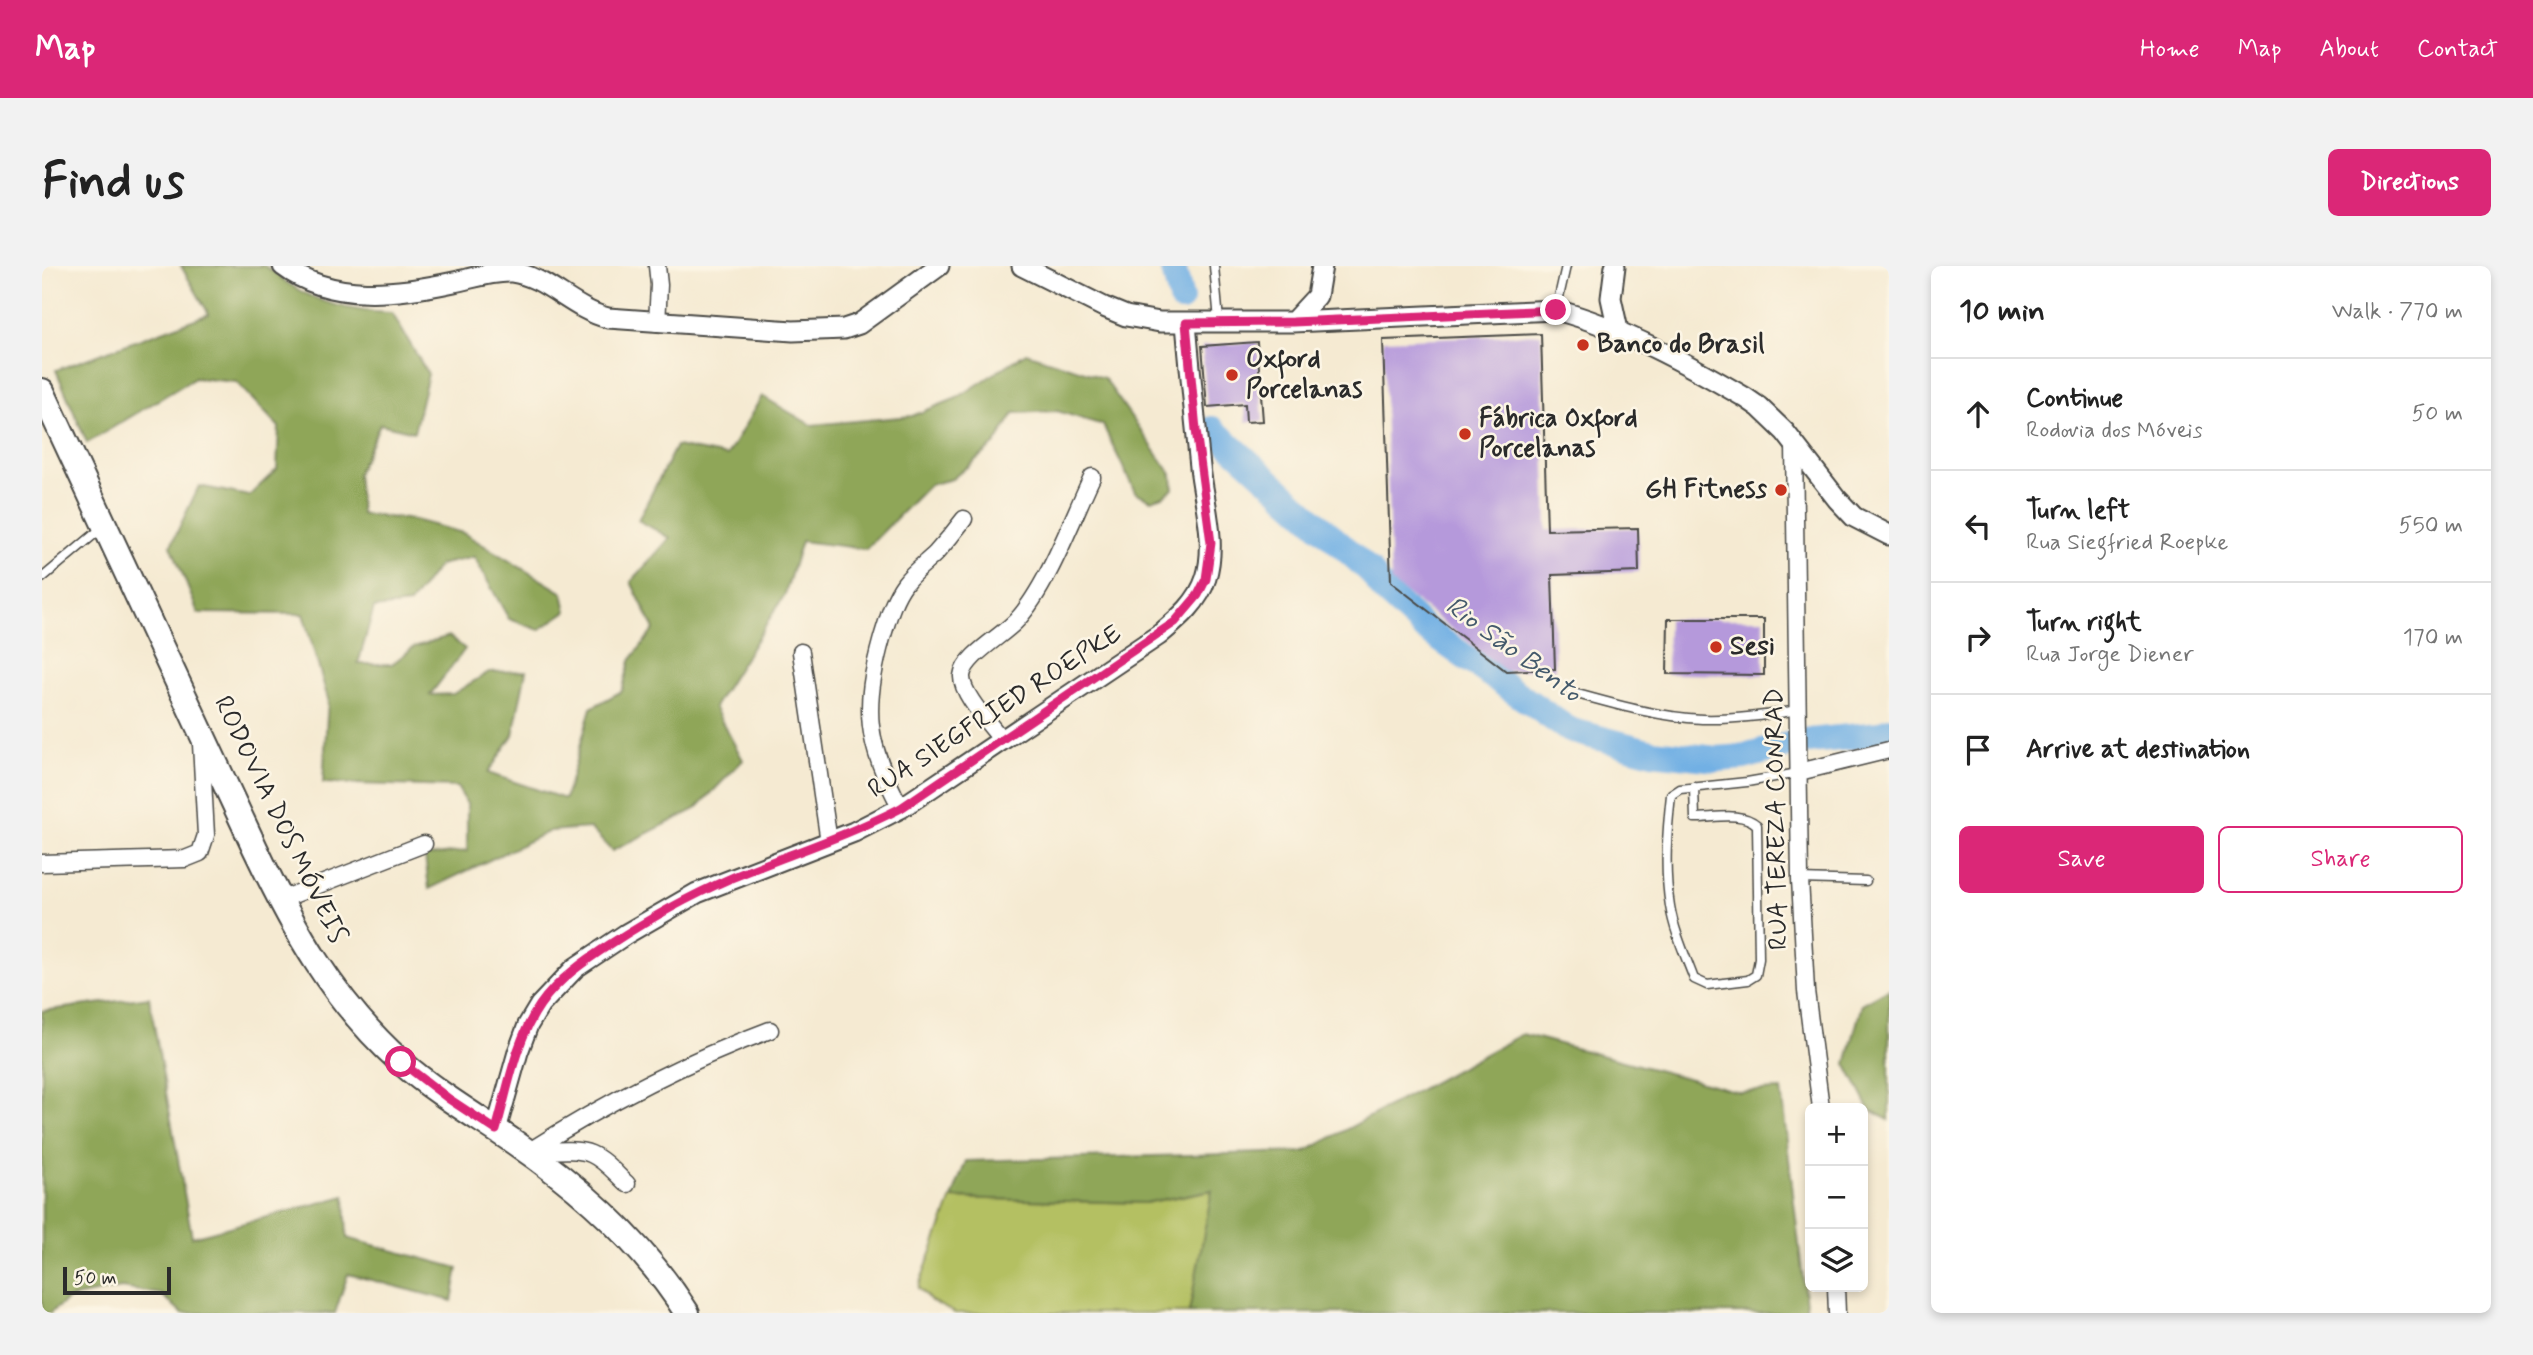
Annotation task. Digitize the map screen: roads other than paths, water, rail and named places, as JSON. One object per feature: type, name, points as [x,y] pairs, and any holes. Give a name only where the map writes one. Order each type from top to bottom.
[{"type":"main road","name":"RODOVIA DOS MÓVEIS","points":[[42,391],[280,900],[324,975],[375,1037],[423,1081],[528,1152],[584,1196],[620,1229],[654,1268],[687,1313]]},
{"type":"street","points":[[283,266],[314,284],[369,292],[416,290],[500,272],[515,272],[531,277],[592,315],[657,323],[793,331],[844,329],[859,324],[939,266]]},
{"type":"street","points":[[657,266],[657,323]]},
{"type":"street","points":[[1021,266],[1126,316],[1143,320],[1186,323],[1293,322],[1556,310],[1576,315],[1618,330],[1746,398],[1773,419],[1854,517],[1889,534]]},
{"type":"street","points":[[1293,322],[1317,296],[1322,266]]},
{"type":"street","points":[[1615,266],[1611,298],[1618,330]]},
{"type":"street","points":[[1317,296],[1336,319]]},
{"type":"street","points":[[1576,315],[1600,306],[1611,298]]},
{"type":"street","name":"RUA SIEGFRIED ROEPKE","points":[[496,1130],[528,1025],[540,1005],[575,968],[626,934],[697,893],[829,842],[901,808],[1159,635],[1188,609],[1202,587],[1211,543],[1197,444],[1186,323]]},
{"type":"street","name":"RUA TEREZA CONRAD","points":[[1794,444],[1800,879],[1806,991],[1820,1103]]},
{"type":"street","points":[[1001,739],[965,689],[962,679],[964,668],[1005,632],[1030,604],[1092,477]]},
{"type":"street","points":[[901,808],[885,777],[873,741],[869,712],[873,671],[891,610],[903,586],[964,519]]},
{"type":"street","points":[[802,652],[829,842]]},
{"type":"street","points":[[42,863],[185,859],[200,853],[204,845],[206,824],[200,727]]},
{"type":"street","points":[[1799,766],[1889,750]]},
{"type":"street","points":[[280,900],[424,844]]},
{"type":"street","points":[[528,1152],[642,1085],[770,1030]]},
{"type":"street","points":[[528,1152],[581,1151],[591,1154],[627,1184]]},
{"type":"street","points":[[1836,1292],[1837,1313]]},
{"type":"lane","points":[[1213,266],[1219,321]]},
{"type":"lane","points":[[1556,310],[1566,266]]},
{"type":"lane","points":[[42,578],[105,525]]},
{"type":"lane","points":[[1570,692],[1651,713],[1689,718],[1799,718]]},
{"type":"lane","points":[[1695,787],[1695,818],[1742,817],[1750,818],[1757,825],[1759,959],[1756,975],[1748,981],[1707,985],[1694,979],[1669,904],[1667,832],[1671,795],[1679,789],[1695,787],[1747,782],[1799,766]]},
{"type":"lane","points":[[1800,879],[1866,881]]},
{"type":"waterway","name":"Rio São Bento","points":[[1173,266],[1181,299]]},
{"type":"waterway","name":"Rio São Bento","points":[[1212,429],[1370,571],[1385,592],[1424,628],[1569,730],[1652,752],[1717,759],[1744,757],[1799,742],[1880,734],[1889,730]]},
{"type":"place","name":"Banco do Brasil","points":[[1583,345]]},
{"type":"place","name":"Oxford Porcelanas","points":[[1232,375]]},
{"type":"place","name":"Fábrica Oxford Porcelanas","points":[[1465,434]]},
{"type":"place","name":"GH Fitness","points":[[1781,490]]},
{"type":"place","name":"Sesi","points":[[1716,647]]}]
